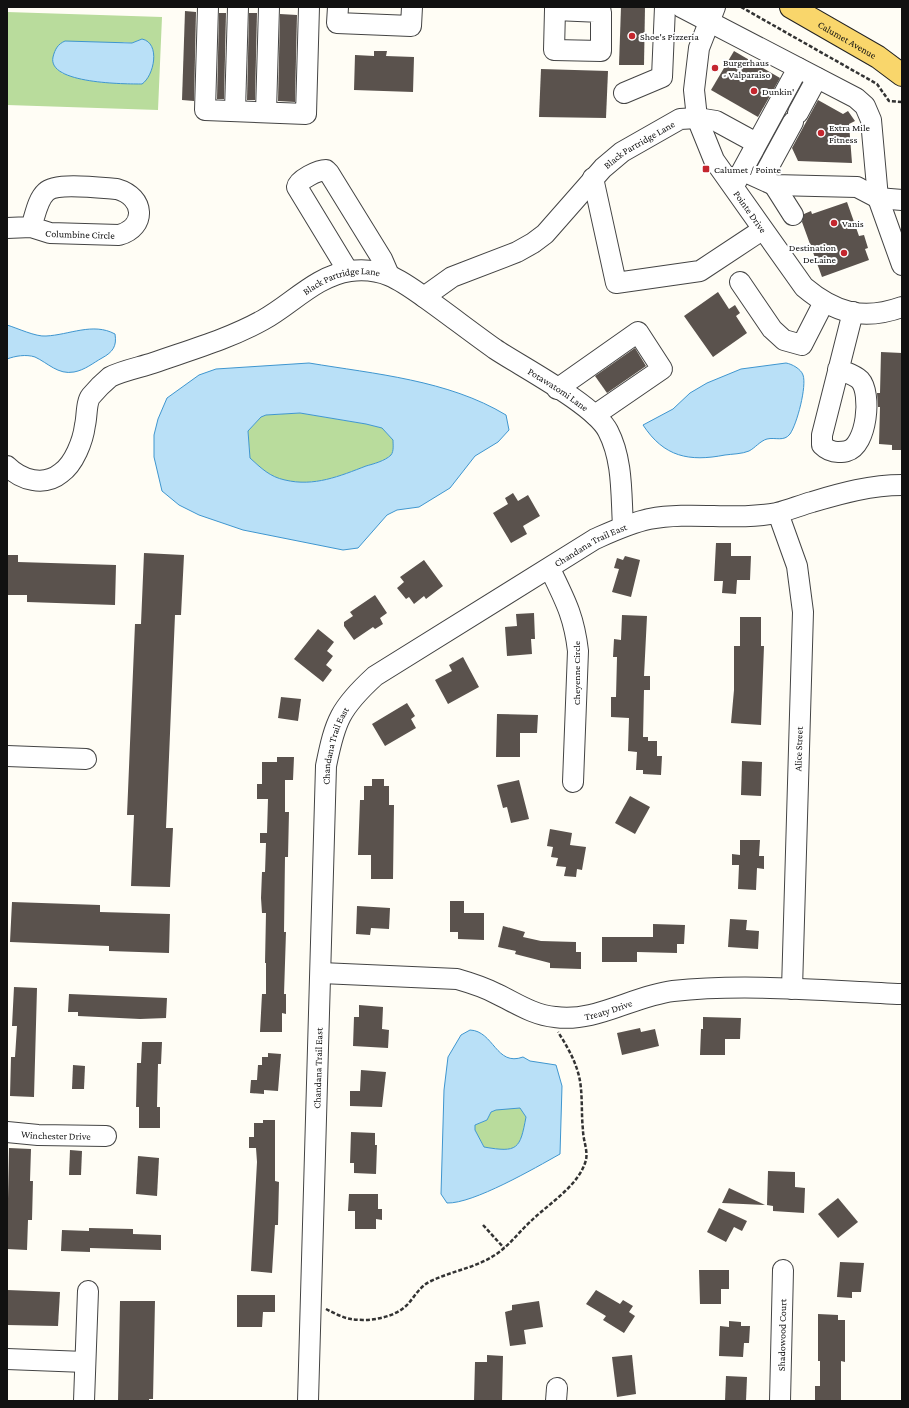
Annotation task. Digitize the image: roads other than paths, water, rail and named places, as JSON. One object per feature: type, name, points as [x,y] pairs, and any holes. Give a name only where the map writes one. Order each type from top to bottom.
[{"type":"main road","name":"Calumet Avenue","points":[[791,7],[878,57],[902,75]]},
{"type":"street","points":[[208,7],[205,110],[306,114],[309,7]]},
{"type":"street","points":[[235,111],[238,7]]},
{"type":"street","points":[[266,112],[269,7]]},
{"type":"street","points":[[338,7],[337,23],[411,26],[412,7]]},
{"type":"street","points":[[662,77],[665,7]]},
{"type":"street","points":[[681,7],[712,14],[798,68],[856,98],[865,106],[871,120],[878,198],[902,265]]},
{"type":"street","name":"Pointe Drive","points":[[712,14],[699,48],[695,76],[697,118],[714,160],[732,188],[804,287],[824,302],[833,307],[853,312],[877,314],[902,306]]},
{"type":"street","points":[[732,188],[743,171],[798,68]]},
{"type":"street","points":[[624,92],[662,77],[695,76]]},
{"type":"street","points":[[768,182],[795,117],[817,78]]},
{"type":"street","name":"Black Partridge Lane","points":[[10,473],[42,482],[61,473],[74,457],[80,442],[85,428],[89,398],[111,377],[209,344],[263,319],[313,285],[330,276],[348,271],[366,270],[389,275],[397,278],[424,297],[452,277],[517,252],[545,234],[593,178],[622,152],[680,119],[697,118],[716,121],[749,139]]},
{"type":"street","points":[[348,271],[296,187],[299,182],[320,170],[326,170],[329,173],[382,259],[389,275]]},
{"type":"street","points":[[743,171],[768,182],[857,187],[878,198],[902,200]]},
{"type":"street","points":[[593,178],[616,283],[700,271],[762,230]]},
{"type":"street","points":[[768,182],[793,215]]},
{"type":"street","name":"Columbine Circle","points":[[7,228],[32,227],[50,233],[119,235],[130,232],[136,223],[138,214],[137,204],[134,198],[127,192],[117,189],[55,187],[46,192],[41,200],[32,227]]},
{"type":"street","points":[[740,282],[772,329],[784,340],[802,345],[824,302]]},
{"type":"street","name":"Potawatomi Lane","points":[[424,297],[496,349],[595,416],[608,429],[615,446],[620,466],[623,526]]},
{"type":"street","points":[[838,369],[853,312]]},
{"type":"street","points":[[557,389],[638,332],[662,369],[595,416]]},
{"type":"street","name":"Chandana Trail East","points":[[308,1401],[326,766],[336,724],[344,709],[354,696],[375,676],[550,569],[595,539],[623,526],[649,519],[672,516],[731,517],[778,513],[857,489],[883,485],[902,485]]},
{"type":"street","name":"Alice Street","points":[[778,513],[797,566],[802,612],[792,990]]},
{"type":"street","name":"Cheyenne Circle","points":[[550,569],[570,610],[578,651],[573,782]]},
{"type":"street","points":[[7,756],[86,759]]},
{"type":"street","name":"Treaty Drive","points":[[321,973],[458,979],[476,984],[540,1015],[557,1018],[589,1015],[670,992],[699,989],[792,990],[902,994]]},
{"type":"street","name":"Winchester Drive","points":[[7,1132],[38,1135],[106,1136]]},
{"type":"street","name":"Shadowood Court","points":[[780,1401],[783,1270]]},
{"type":"street","points":[[84,1401],[88,1291]]},
{"type":"street","points":[[7,1359],[85,1362]]},
{"type":"water","points":[[142,39],[148,42],[152,47],[154,60],[150,74],[142,84],[120,84],[89,81],[62,73],[54,66],[53,57],[57,47],[65,41],[132,43]]},
{"type":"water","points":[[7,325],[42,336],[98,329],[115,334],[115,345],[109,353],[82,370],[63,372],[32,356],[21,356],[7,359]]},
{"type":"water","points":[[309,363],[410,380],[436,386],[484,403],[506,415],[509,430],[498,442],[475,456],[450,488],[419,507],[397,510],[387,515],[358,548],[343,550],[243,530],[199,515],[179,505],[162,491],[154,457],[154,435],[158,419],[167,398],[199,375],[216,369]],"holes":[[[300,413],[382,428],[393,440],[391,455],[382,461],[337,477],[306,482],[280,479],[262,469],[250,458],[248,431],[261,417],[266,415]]]},
{"type":"water","points":[[786,363],[798,369],[803,375],[804,387],[796,422],[790,434],[785,438],[767,439],[749,451],[743,453],[700,458],[689,457],[678,455],[660,444],[651,436],[643,425],[673,409],[690,393],[707,383],[741,369]]},
{"type":"water","points":[[470,1030],[478,1032],[485,1036],[501,1053],[507,1057],[514,1059],[523,1057],[530,1061],[556,1065],[562,1086],[560,1154],[488,1192],[458,1202],[447,1203],[441,1194],[444,1090],[448,1057],[461,1035]],"holes":[[[520,1108],[526,1117],[522,1136],[516,1146],[511,1149],[484,1147],[475,1130],[475,1125],[487,1120],[491,1112],[496,1110]]]},
{"type":"place","name":"Shoe's Pizzeria","points":[[632,36]]},
{"type":"place","name":"Burgerhaus - Valparaiso","points":[[715,68]]},
{"type":"place","name":"Dunkin'","points":[[754,91]]},
{"type":"place","name":"Extra Mile Fitness","points":[[821,133]]},
{"type":"place","name":"Calumet / Pointe","points":[[706,169]]},
{"type":"place","name":"Vanis","points":[[834,223]]},
{"type":"place","name":"Destination DeLaine","points":[[844,253]]}]
